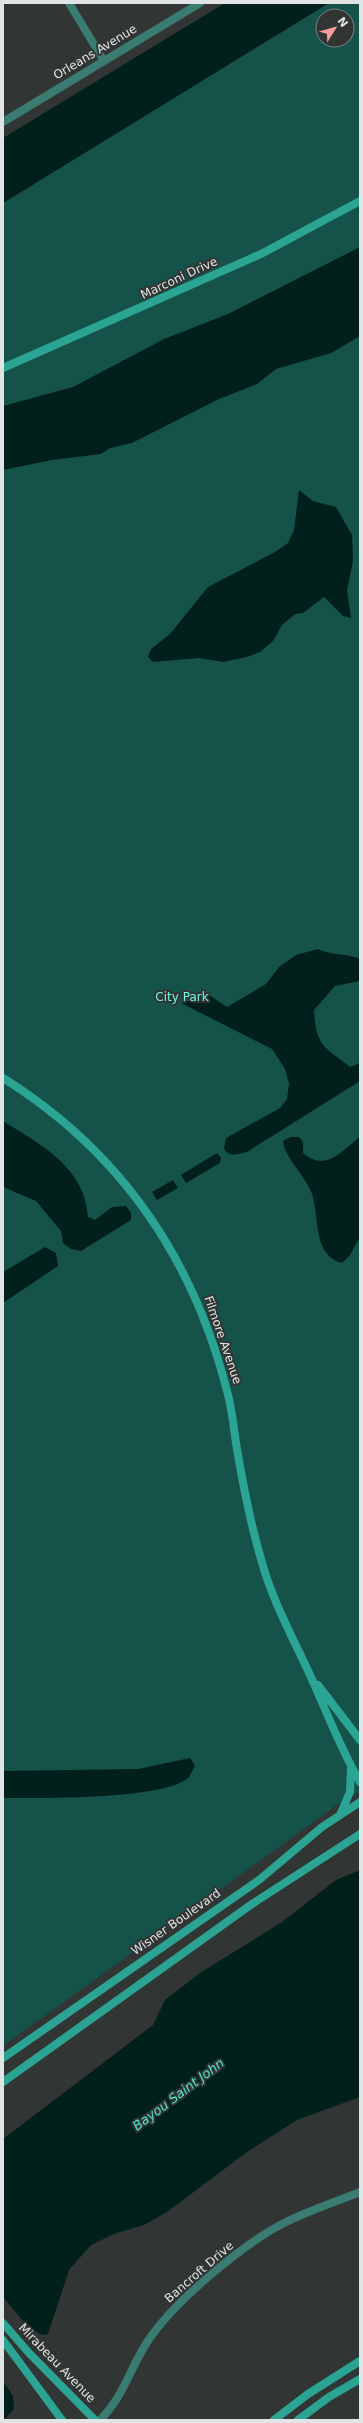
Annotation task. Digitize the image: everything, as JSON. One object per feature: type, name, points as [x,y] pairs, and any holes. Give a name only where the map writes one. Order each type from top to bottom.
[{"type":"street","points":[[69,3],[104,61]]},
{"type":"street","name":"Orleans Avenue","points":[[3,122],[200,3]]},
{"type":"street","name":"Marconi Drive","points":[[3,368],[261,254],[360,200]]},
{"type":"street","name":"Filmore Avenue","points":[[3,1078],[56,1116],[113,1169],[148,1213],[196,1296],[217,1354],[228,1394],[245,1493],[269,1584],[288,1632],[360,1782]]},
{"type":"street","name":"Filmore Avenue","points":[[309,1673],[360,1740]]},
{"type":"street","points":[[340,1815],[351,1789],[351,1766]]},
{"type":"street","name":"Wisner Boulevard","points":[[3,2058],[259,1880],[340,1815],[360,1802]]},
{"type":"street","points":[[3,2082],[245,1908],[360,1834]]},
{"type":"street","points":[[348,1841],[360,1841]]},
{"type":"street","name":"Bancroft Drive","points":[[100,2420],[119,2398],[148,2340],[163,2320],[193,2291],[267,2232],[285,2222],[360,2192]]},
{"type":"street","name":"Mirabeau Avenue","points":[[3,2323],[29,2353],[94,2420]]},
{"type":"street","name":"Mirabeau Avenue","points":[[3,2340],[62,2420]]},
{"type":"street","points":[[274,2420],[308,2394],[360,2361]]},
{"type":"street","points":[[298,2420],[360,2379]]},
{"type":"green space","name":"City Park","points":[[329,3],[360,3],[360,1792],[337,1805],[3,2046],[3,203],[315,12],[315,48],[355,48],[355,8],[321,8]]},
{"type":"water","points":[[225,3],[329,3],[321,8],[315,8],[315,12],[3,203],[3,138]]},
{"type":"water","points":[[360,247],[360,336],[331,353],[276,369],[257,384],[219,399],[132,443],[110,448],[101,454],[52,460],[3,470],[3,406],[73,387],[164,339],[228,314]]},
{"type":"water","points":[[299,490],[313,501],[336,507],[352,535],[353,560],[347,591],[351,618],[343,616],[324,597],[303,613],[295,614],[282,625],[273,641],[260,652],[247,657],[223,662],[199,658],[153,662],[148,657],[151,649],[170,634],[208,587],[275,552],[288,543],[294,530]]},
{"type":"water","points":[[318,949],[329,953],[360,959],[360,981],[335,986],[314,1010],[319,1039],[328,1049],[350,1067],[360,1063],[360,1081],[247,1152],[240,1154],[228,1153],[224,1148],[226,1138],[280,1108],[287,1099],[289,1084],[285,1069],[272,1049],[181,1003],[209,995],[227,1007],[266,984],[279,967],[296,955]]},
{"type":"water","points":[[3,1121],[46,1149],[59,1159],[70,1171],[79,1184],[85,1200],[88,1217],[95,1220],[112,1207],[126,1206],[131,1213],[131,1220],[81,1251],[71,1249],[63,1243],[61,1231],[36,1201],[3,1187]]},
{"type":"water","points":[[291,1137],[299,1137],[303,1142],[303,1153],[311,1159],[319,1161],[326,1160],[340,1153],[360,1137],[360,1237],[350,1255],[342,1263],[332,1259],[321,1244],[312,1194],[284,1147],[283,1141]]},
{"type":"water","points":[[215,1154],[218,1154],[221,1158],[220,1163],[186,1183],[181,1175]]},
{"type":"water","points":[[173,1180],[178,1188],[157,1200],[152,1192]]},
{"type":"water","points":[[45,1247],[56,1253],[58,1266],[3,1303],[3,1272]]},
{"type":"water","points":[[190,1758],[195,1766],[189,1777],[176,1785],[156,1790],[101,1796],[3,1798],[3,1771],[138,1769]]},
{"type":"water","name":"Bayou Saint John","points":[[360,1870],[360,2097],[297,2120],[247,2152],[167,2212],[144,2225],[114,2234],[91,2245],[69,2270],[48,2334],[42,2335],[28,2327],[3,2297],[3,2139],[153,2025],[165,2000],[200,1973],[282,1922],[336,1880]]},
{"type":"water","points":[[3,2381],[13,2396],[14,2409],[4,2420]]}]
